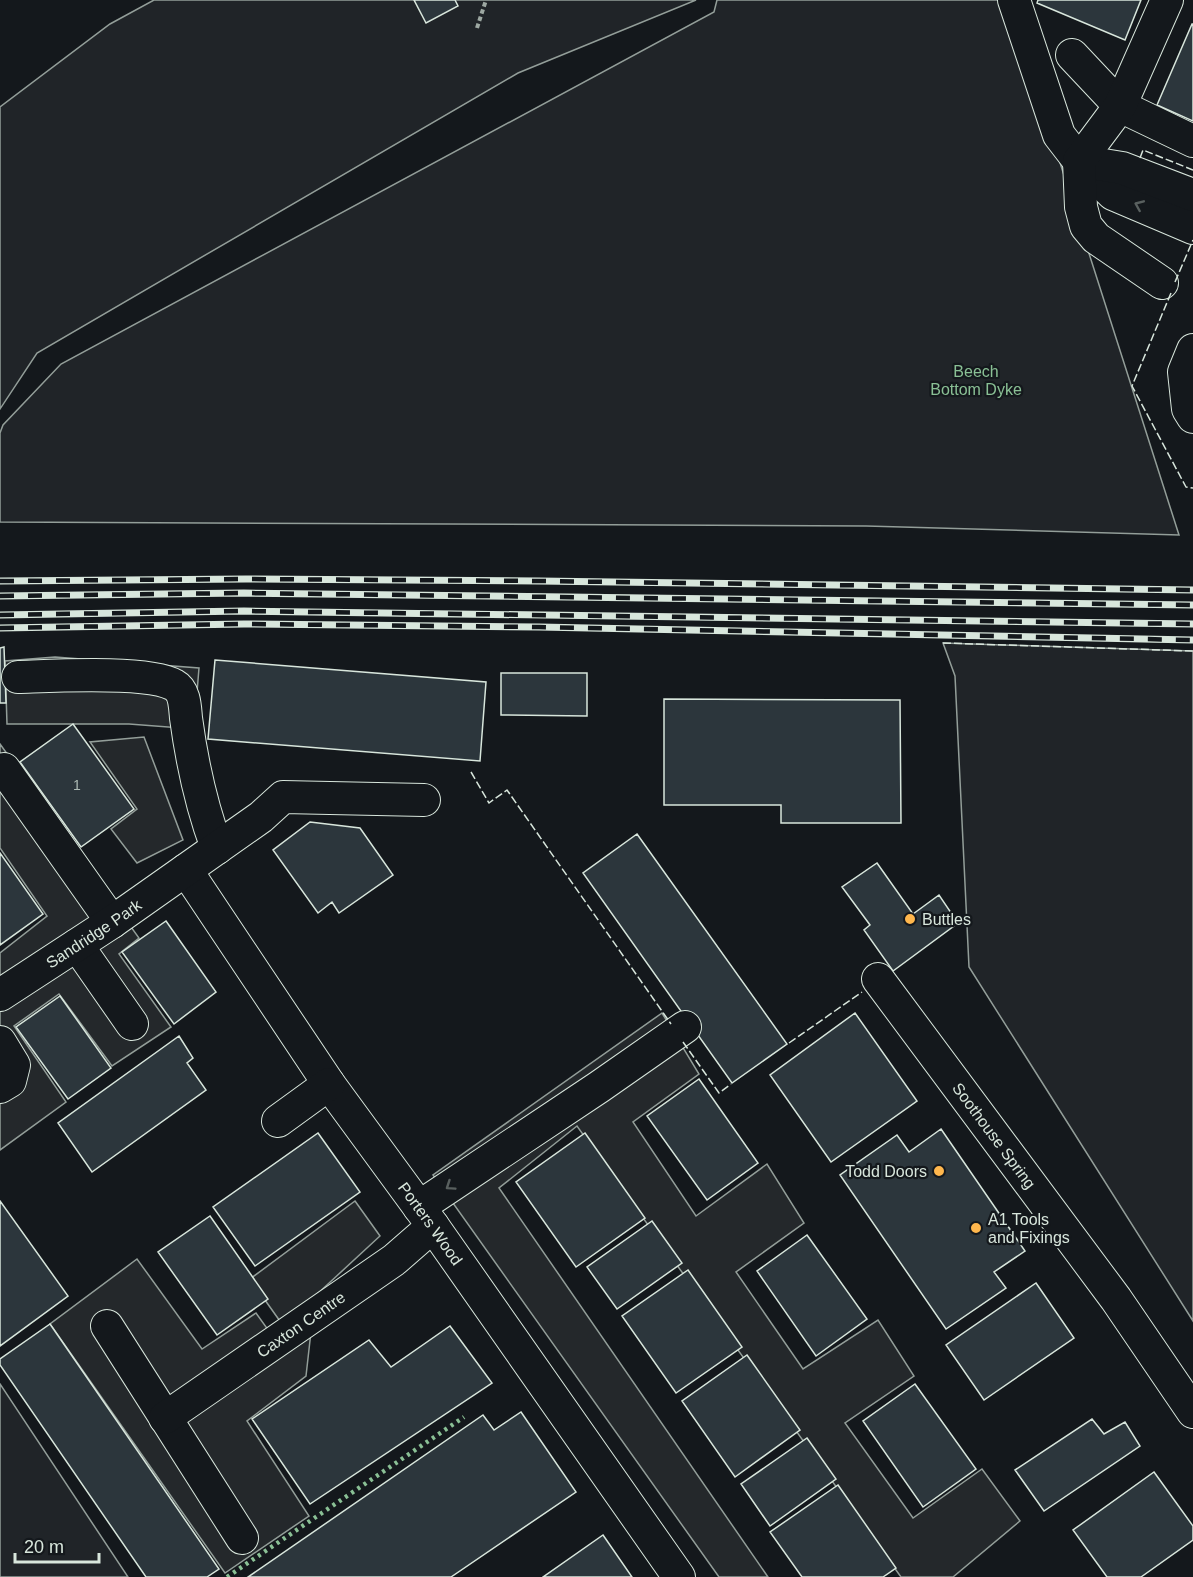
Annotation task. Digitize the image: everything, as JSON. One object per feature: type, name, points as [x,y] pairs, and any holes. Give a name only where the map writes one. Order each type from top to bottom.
[{"type":"street","points":[[1014,0],[1059,135],[1079,161],[1113,194],[1193,228]]},
{"type":"street","points":[[1162,284],[1096,238],[1086,226],[1081,207],[1079,161],[1120,106],[1167,0]]},
{"type":"street","points":[[1071,55],[1120,106],[1193,141]]},
{"type":"street","points":[[1079,161],[1122,168],[1193,195]]},
{"type":"street","points":[[1193,350],[1184,372],[1188,409],[1193,417]]},
{"type":"street","points":[[18,677],[146,677],[175,685],[184,699],[191,756],[204,814],[217,848]]},
{"type":"street","points":[[4,769],[112,922]]},
{"type":"street","name":"Sandridge Park","points":[[0,995],[112,922],[283,798],[424,800]]},
{"type":"street","name":"Porters Wood","points":[[186,870],[329,1084],[426,1216],[680,1577]]},
{"type":"street","points":[[77,945],[132,1024]]},
{"type":"street","name":"Soothouse Spring","points":[[878,979],[1116,1299],[1193,1412]]},
{"type":"street","name":"Caxton Centre","points":[[165,1418],[394,1260],[426,1216],[482,1165],[685,1027]]},
{"type":"street","points":[[0,1042],[14,1065],[10,1081],[0,1087]]},
{"type":"street","points":[[278,1121],[329,1084]]},
{"type":"street","points":[[107,1326],[242,1538]]},
{"type":"path","points":[[477,28],[486,0]]},
{"type":"green space","points":[[154,0],[696,0],[518,73],[37,353],[0,409],[0,107],[110,24]]},
{"type":"green space","name":"Beech Bottom Dyke","points":[[717,0],[1008,0],[1179,535],[866,526],[0,522],[0,433],[3,425],[61,364],[714,12]]},
{"type":"green space","points":[[943,643],[1193,651],[1193,1321],[969,967],[955,676]]},
{"type":"green space","points":[[0,1384],[128,1577],[0,1577]]},
{"type":"shaded area","points":[[55,657],[199,668],[194,729],[129,724],[7,724],[5,661]]},
{"type":"shaded area","points":[[144,737],[183,840],[137,863],[111,829],[137,809],[90,742]]},
{"type":"shaded area","points":[[0,744],[139,938],[119,954],[171,1027],[112,1066],[59,994],[14,1026],[66,1102],[0,1150],[0,953],[47,916],[0,848]]},
{"type":"shaded area","points":[[662,1013],[699,1074],[633,1122],[696,1216],[767,1164],[804,1223],[736,1272],[803,1369],[878,1320],[914,1376],[845,1423],[913,1518],[982,1469],[1020,1521],[953,1577],[901,1577],[577,1126],[499,1188],[768,1577],[719,1577],[433,1175]]},
{"type":"shaded area","points":[[355,1201],[380,1236],[315,1296],[306,1376],[247,1421],[309,1516],[225,1573],[50,1324],[137,1259],[202,1349],[256,1313],[271,1334],[282,1324],[250,1279]]},
{"type":"building","points":[[414,0],[455,0],[458,6],[426,23]]},
{"type":"building","points":[[1038,0],[1141,0],[1125,40],[1037,3]]},
{"type":"building","points":[[1193,24],[1193,121],[1157,105]]},
{"type":"building","points":[[4,647],[6,703],[0,703],[0,648]]},
{"type":"building","points":[[215,660],[486,682],[480,761],[208,739]]},
{"type":"building","points":[[501,673],[587,673],[587,716],[501,715]]},
{"type":"building","points":[[664,699],[900,700],[901,823],[781,823],[781,805],[664,805]]},
{"type":"building","points":[[73,724],[134,809],[81,847],[20,762]]},
{"type":"building","points":[[310,822],[360,828],[393,875],[339,913],[332,902],[318,913],[273,850]]},
{"type":"building","points":[[637,834],[787,1044],[732,1083],[583,873]]},
{"type":"building","points":[[0,853],[43,914],[0,945]]},
{"type":"building","name":"Buttles","points":[[877,863],[913,914],[939,895],[958,923],[893,971],[864,930],[870,925],[842,887]]},
{"type":"building","points":[[166,921],[216,992],[174,1024],[122,952]]},
{"type":"building","points":[[60,996],[111,1068],[68,1099],[16,1027]]},
{"type":"building","points":[[855,1013],[917,1101],[831,1162],[770,1075]]},
{"type":"building","points":[[179,1036],[193,1058],[187,1063],[206,1090],[92,1172],[58,1123]]},
{"type":"building","points":[[699,1079],[758,1163],[707,1200],[647,1116]]},
{"type":"building","points":[[941,1129],[1025,1251],[994,1272],[1006,1288],[946,1329],[840,1175],[897,1135],[909,1152]]},
{"type":"building","points":[[318,1133],[360,1192],[255,1266],[213,1207]]},
{"type":"building","points":[[585,1133],[645,1218],[576,1267],[516,1182]]},
{"type":"building","points":[[0,1201],[68,1296],[0,1346]]},
{"type":"building","points":[[210,1216],[268,1299],[217,1335],[158,1252]]},
{"type":"building","points":[[652,1221],[682,1263],[617,1309],[587,1267]]},
{"type":"building","points":[[807,1235],[867,1319],[816,1356],[757,1271]]},
{"type":"building","points":[[688,1270],[742,1347],[676,1393],[622,1316]]},
{"type":"building","points":[[1036,1283],[1074,1338],[984,1400],[946,1345]]},
{"type":"building","points":[[50,1324],[219,1569],[207,1577],[146,1577],[0,1365],[0,1359]]},
{"type":"building","points":[[450,1326],[492,1383],[310,1504],[252,1419],[369,1340],[391,1367]]},
{"type":"building","points":[[747,1355],[800,1430],[735,1477],[682,1401]]},
{"type":"building","points":[[915,1384],[976,1469],[923,1507],[863,1421]]},
{"type":"building","points":[[521,1412],[576,1492],[451,1577],[248,1577],[483,1415],[494,1430]]},
{"type":"building","points":[[1092,1419],[1104,1434],[1125,1422],[1140,1446],[1044,1511],[1015,1470]]},
{"type":"building","points":[[807,1438],[836,1479],[770,1526],[741,1484]]},
{"type":"building","points":[[1154,1472],[1193,1526],[1193,1540],[1141,1577],[1107,1577],[1073,1530]]},
{"type":"building","points":[[838,1485],[896,1568],[883,1577],[802,1577],[770,1532]]},
{"type":"building","points":[[603,1535],[632,1577],[543,1577]]},
{"type":"railway","points":[[0,581],[246,579],[539,581],[1193,590]]},
{"type":"railway","points":[[0,596],[244,593],[1193,605]]},
{"type":"railway","points":[[0,615],[244,611],[1193,624]]},
{"type":"railway","points":[[0,628],[244,624],[539,627],[1193,640]]},
{"type":"hedge","points":[[227,1577],[464,1417]]},
{"type":"fence","points":[[1140,158],[1143,150],[1193,170]]},
{"type":"fence","points":[[1175,282],[1193,240]]},
{"type":"fence","points":[[1171,293],[1132,386],[1186,487],[1193,488]]},
{"type":"fence","points":[[943,643],[1193,651]]},
{"type":"fence","points":[[471,772],[489,803],[507,790],[671,1024]]},
{"type":"fence","points":[[789,1043],[862,992]]},
{"type":"fence","points":[[683,1042],[719,1093],[731,1084]]},
{"type":"place","name":"Buttles","points":[[910,919]]},
{"type":"place","name":"Todd Doors","points":[[939,1171]]},
{"type":"place","name":"A1 Tools and Fixings","points":[[976,1228]]}]
